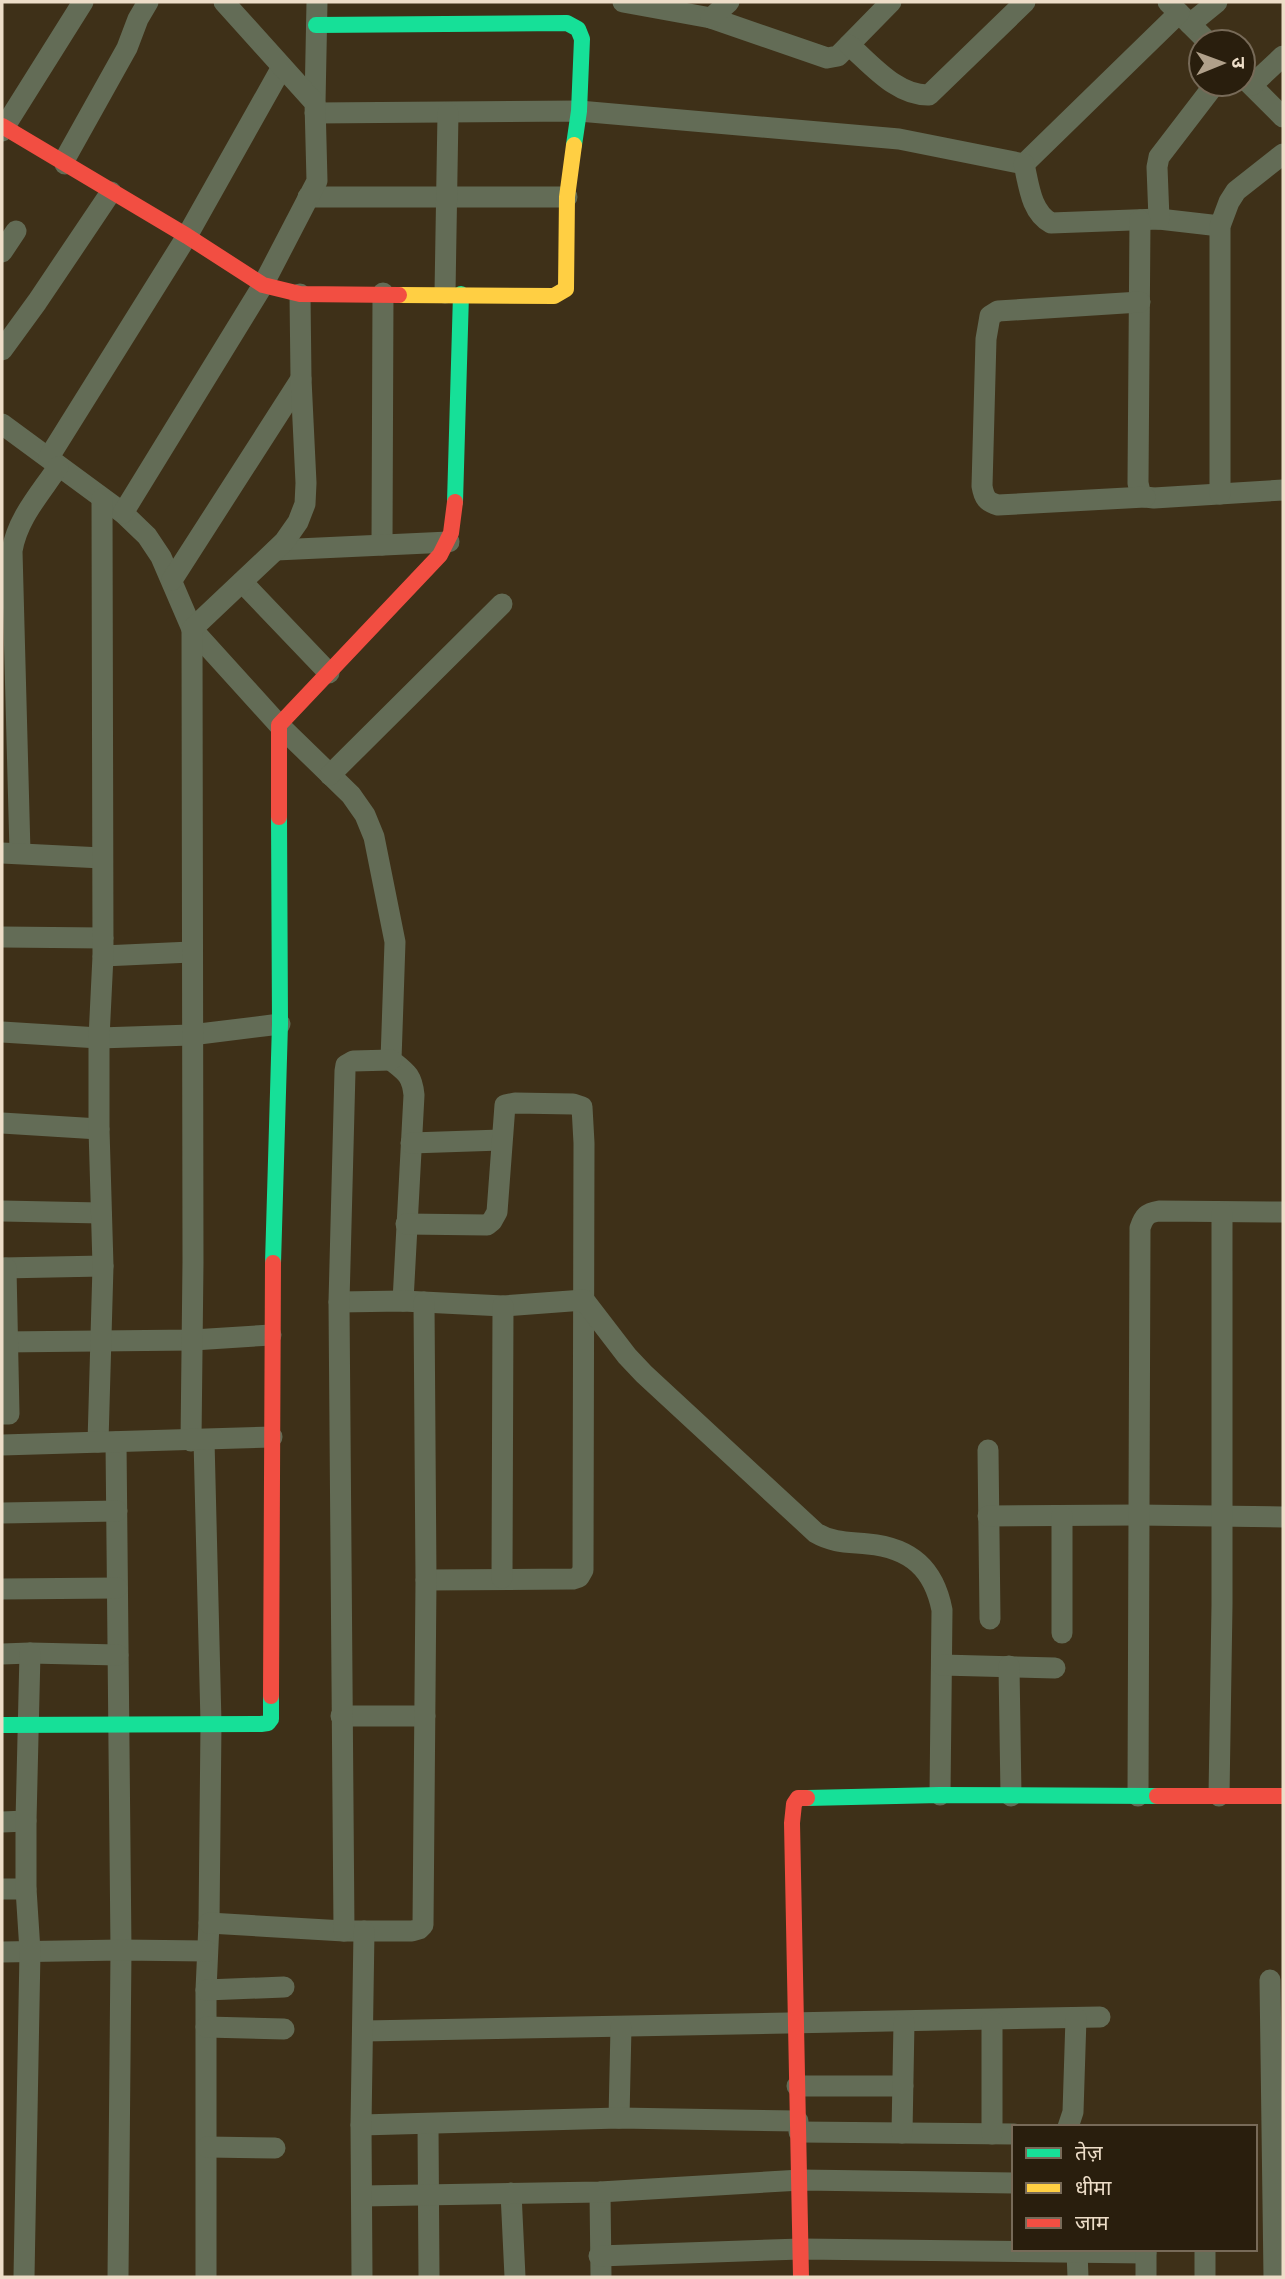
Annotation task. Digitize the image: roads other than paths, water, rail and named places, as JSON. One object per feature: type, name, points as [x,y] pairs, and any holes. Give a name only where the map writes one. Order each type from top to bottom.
[{"type":"street","points":[[83,2],[3,128],[187,236],[264,285],[300,294],[554,296],[566,289],[567,197],[579,111],[582,39],[574,25],[316,25]]},
{"type":"street","points":[[65,164],[65,159],[127,48],[148,2]]},
{"type":"street","points":[[224,2],[315,108],[448,113],[579,111],[899,139],[1024,164]]},
{"type":"street","points":[[123,513],[264,285],[317,181],[317,2]]},
{"type":"street","points":[[623,2],[711,18],[827,58],[838,56],[891,2]]},
{"type":"street","points":[[711,18],[729,2]]},
{"type":"street","points":[[849,45],[901,90],[916,95],[929,94],[1025,2]]},
{"type":"street","points":[[1024,164],[1179,13],[1217,2]]},
{"type":"street","points":[[1179,13],[1194,28]]},
{"type":"street","points":[[1257,74],[1283,56]]},
{"type":"street","points":[[102,858],[11,853],[8,586],[15,535],[54,462],[187,236],[282,67]]},
{"type":"street","points":[[1257,91],[1283,117]]},
{"type":"street","points":[[1145,497],[1140,492],[1138,483],[1140,302],[1149,220],[1159,157],[1204,98]]},
{"type":"street","points":[[2,1725],[261,1724],[268,1723],[271,1719],[271,1335],[280,1024],[279,725],[440,555],[449,542],[454,527],[453,294],[447,197],[448,113]]},
{"type":"street","points":[[1220,494],[1220,226],[1236,191],[1283,154]]},
{"type":"street","points":[[1024,164],[1037,211],[1051,223],[1149,220],[1220,226]]},
{"type":"street","points":[[3,345],[37,302],[111,192]]},
{"type":"street","points":[[308,197],[567,197]]},
{"type":"street","points":[[2,252],[16,231]]},
{"type":"street","points":[[382,545],[383,293]]},
{"type":"street","points":[[206,2277],[205,2027],[211,1723],[193,1340],[192,629],[276,550],[298,522],[304,504],[306,484],[300,294]]},
{"type":"street","points":[[1140,302],[998,311],[990,316],[986,330],[983,495],[989,502],[998,505],[1283,490]]},
{"type":"street","points":[[172,580],[301,379]]},
{"type":"street","points":[[2,424],[123,513],[147,536],[161,557],[192,629],[279,725],[351,795],[365,815],[374,837],[395,942],[391,1060]]},
{"type":"street","points":[[102,499],[103,947],[99,1129],[103,1266],[100,1342],[107,1442],[117,1511],[121,1950],[118,2277]]},
{"type":"street","points":[[276,550],[449,542]]},
{"type":"street","points":[[242,582],[329,673]]},
{"type":"street","points":[[330,775],[502,604]]},
{"type":"street","points":[[2,937],[191,952]]},
{"type":"street","points":[[2,1032],[99,1038],[191,1035],[280,1024]]},
{"type":"street","points":[[209,1923],[354,1931],[412,1931],[423,1925],[426,1580],[413,1302],[406,1224],[414,1095],[408,1073],[391,1060],[352,1061],[346,1065],[339,1302],[341,1716],[354,1931],[364,2031],[361,2125],[362,2277]]},
{"type":"street","points":[[406,1224],[487,1225],[497,1212],[505,1105],[573,1104],[582,1107],[583,1570],[579,1577],[573,1580],[426,1580]]},
{"type":"street","points":[[2,1123],[99,1129]]},
{"type":"street","points":[[411,1143],[501,1140]]},
{"type":"street","points":[[2,1211],[101,1213]]},
{"type":"street","points":[[1138,1796],[1140,1227],[1143,1217],[1150,1212],[1283,1212]]},
{"type":"street","points":[[1219,1796],[1222,1213]]},
{"type":"street","points":[[103,1266],[4,1268],[6,1444],[272,1437]]},
{"type":"street","points":[[339,1302],[503,1306],[584,1300]]},
{"type":"street","points":[[584,1300],[627,1356],[653,1384],[816,1533],[838,1542],[891,1547],[920,1564],[932,1577],[942,1610],[940,1796]]},
{"type":"street","points":[[502,1578],[503,1306]]},
{"type":"street","points":[[4,1342],[193,1340],[271,1335]]},
{"type":"street","points":[[988,1450],[990,1619]]},
{"type":"street","points":[[2,1513],[117,1511]]},
{"type":"street","points":[[988,1516],[1283,1517]]},
{"type":"street","points":[[1062,1516],[1062,1633]]},
{"type":"street","points":[[2,1589],[117,1588]]},
{"type":"street","points":[[24,2277],[30,1951],[26,1821],[30,1653]]},
{"type":"street","points":[[2,1654],[118,1655]]},
{"type":"street","points":[[942,1665],[1055,1668]]},
{"type":"street","points":[[1009,1666],[1012,1796]]},
{"type":"street","points":[[341,1716],[425,1716]]},
{"type":"street","points":[[802,2277],[792,1823],[794,1804],[798,1798],[1283,1797]]},
{"type":"street","points":[[2,1822],[26,1821]]},
{"type":"street","points":[[2,1889],[26,1889]]},
{"type":"street","points":[[2,1952],[207,1951]]},
{"type":"street","points":[[1270,1980],[1273,2277]]},
{"type":"street","points":[[206,1990],[284,1987]]},
{"type":"street","points":[[364,2031],[1100,2017]]},
{"type":"street","points":[[1069,2125],[1073,2112],[1076,2018]]},
{"type":"street","points":[[992,2021],[992,2134]]},
{"type":"street","points":[[902,2133],[904,2022]]},
{"type":"street","points":[[205,2027],[284,2029]]},
{"type":"street","points":[[619,2118],[621,2027]]},
{"type":"street","points":[[797,2086],[903,2086]]},
{"type":"street","points":[[361,2125],[619,2118],[902,2133],[1012,2134]]},
{"type":"street","points":[[428,2124],[429,2277]]},
{"type":"street","points":[[207,2147],[275,2148]]},
{"type":"street","points":[[362,2196],[600,2192],[801,2180],[1012,2183]]},
{"type":"street","points":[[600,2192],[600,2267],[801,2249],[1146,2251],[1146,2277]]},
{"type":"street","points":[[511,2193],[515,2277]]},
{"type":"street","points":[[1205,2251],[1205,2277]]},
{"type":"street","points":[[1077,2252],[1078,2277]]}]
